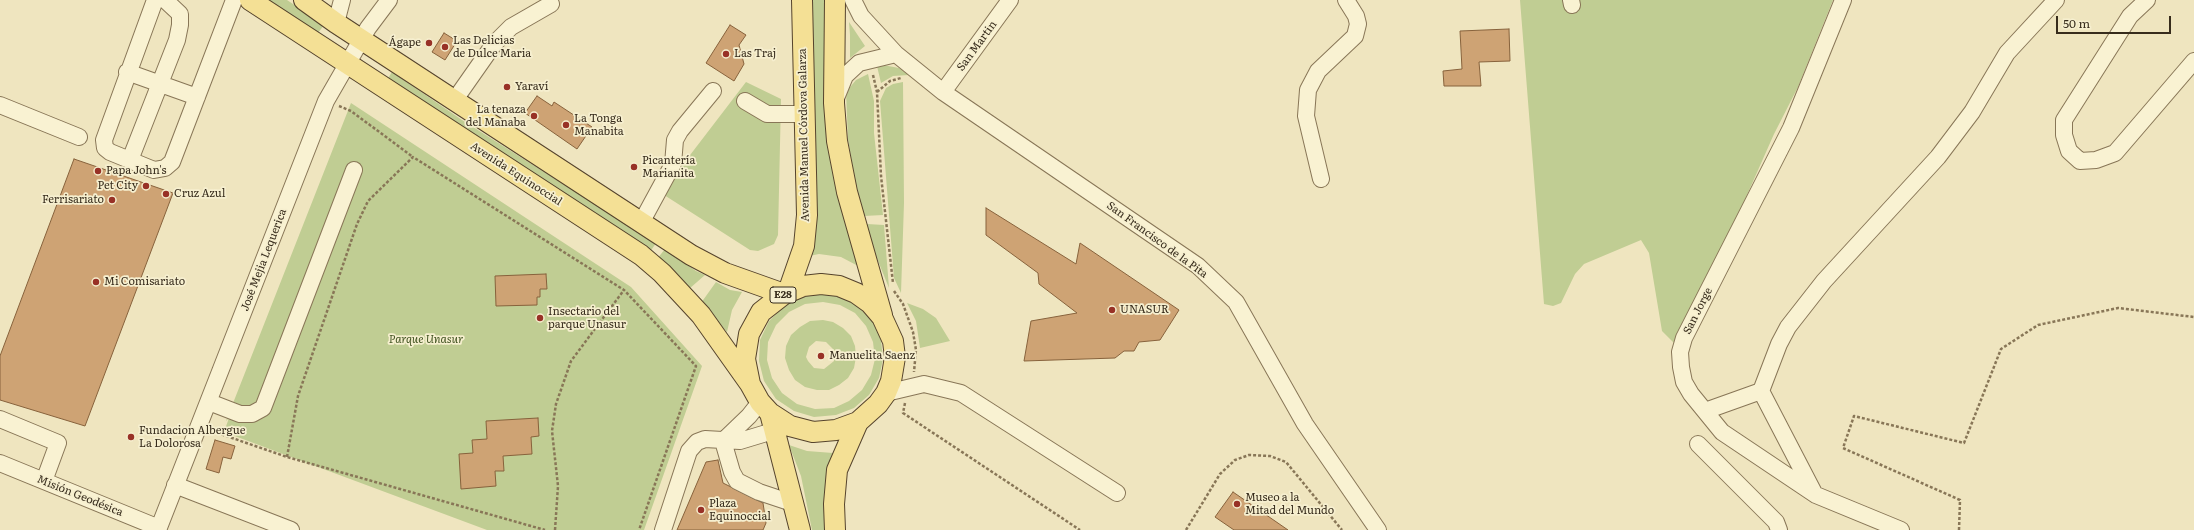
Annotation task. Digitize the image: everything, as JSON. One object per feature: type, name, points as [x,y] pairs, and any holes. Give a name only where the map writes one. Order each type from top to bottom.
[{"type":"main road","name":"Avenida Equinoccial","points":[[250,0],[641,255],[662,273],[701,315],[750,384]]},
{"type":"main road","points":[[304,0],[336,24],[691,255],[721,271],[786,293]]},
{"type":"main road","name":"Avenida Manuel Córdova Galarza","points":[[786,293],[804,246],[807,215],[802,0]]},
{"type":"main road","name":"E28","points":[[768,415],[790,426],[813,432],[836,430],[858,422],[878,404],[886,393],[891,381],[895,357],[893,341],[882,317],[846,192],[837,141],[834,103],[835,0]]},
{"type":"main road","name":"E28","points":[[800,530],[768,415],[750,384],[745,359],[749,334],[761,312],[786,293],[809,285],[821,284],[839,286],[856,292],[870,303],[882,317]]},
{"type":"main road","name":"E28","points":[[835,530],[834,504],[837,470],[858,422]]},
{"type":"street","points":[[155,0],[127,72],[104,140],[105,148],[110,152],[154,170],[165,168],[172,162],[234,0]]},
{"type":"street","points":[[130,160],[177,40],[180,25],[180,14],[164,0]]},
{"type":"street","points":[[336,24],[342,0]]},
{"type":"street","name":"José Mejia Lequerica","points":[[159,529],[326,101],[362,40],[389,0]]},
{"type":"street","name":"San Francisco de la Pita","points":[[853,0],[861,16],[896,54],[943,92],[1198,266],[1236,302],[1306,424],[1378,530]]},
{"type":"street","name":"San Martin","points":[[943,92],[1010,0]]},
{"type":"street","name":"San Jorge","points":[[1843,0],[1791,128],[1684,338],[1680,352],[1684,382],[1722,432],[1814,494],[1901,530]]},
{"type":"street","points":[[1814,494],[1761,391],[1779,344],[1788,327],[1828,275],[1938,157],[1972,112],[2007,53],[2056,0]]},
{"type":"street","points":[[2147,0],[2130,16],[2064,120],[2064,135],[2070,151],[2080,161],[2096,160],[2115,153],[2194,61]]},
{"type":"street","points":[[1321,179],[1306,116],[1308,90],[1318,71],[1355,36],[1358,24],[1348,1]]},
{"type":"street","points":[[454,101],[494,44],[511,26],[551,4]]},
{"type":"street","points":[[834,103],[845,76],[859,64],[896,54]]},
{"type":"street","points":[[127,72],[197,97]]},
{"type":"street","points":[[641,223],[673,164],[675,140],[680,131],[713,91]]},
{"type":"street","points":[[745,101],[767,114],[804,114]]},
{"type":"street","points":[[0,105],[79,137]]},
{"type":"street","points":[[209,402],[240,414],[252,414],[263,408],[354,170]]},
{"type":"street","points":[[886,393],[924,384],[961,393],[1117,492]]},
{"type":"street","points":[[1705,411],[1761,391]]},
{"type":"street","points":[[723,441],[749,416],[768,415]]},
{"type":"street","points":[[663,530],[689,451],[697,442],[705,439],[740,441],[768,415]]},
{"type":"street","points":[[0,419],[58,443],[44,481]]},
{"type":"street","points":[[723,441],[732,472],[737,481],[759,492],[794,504]]},
{"type":"street","points":[[1698,444],[1776,522],[1779,530]]},
{"type":"street","name":"Misión Geodésica","points":[[0,463],[159,529]]},
{"type":"street","points":[[175,485],[291,530]]},
{"type":"path","points":[[872,70],[877,92],[881,176],[894,290],[905,311],[913,332],[916,350],[911,386],[904,414],[1080,530]]},
{"type":"path","points":[[877,92],[890,80],[906,78]]},
{"type":"path","points":[[326,101],[351,111],[412,157],[624,290],[696,366],[639,530]]},
{"type":"path","points":[[287,457],[298,396],[357,224],[368,202],[412,157]]},
{"type":"path","points":[[555,530],[558,486],[552,431],[556,404],[571,361],[624,290]]},
{"type":"path","points":[[1959,530],[1960,500],[1843,448],[1854,416],[1964,443],[2001,350],[2038,325],[2118,308],[2194,317]]},
{"type":"path","points":[[200,426],[287,457],[545,530]]},
{"type":"path","points":[[1186,530],[1220,474],[1234,460],[1249,455],[1270,456],[1286,462],[1342,530]]},
{"type":"green space","points":[[268,0],[287,0],[324,25],[318,33]]},
{"type":"green space","points":[[813,0],[826,0],[860,267],[841,257],[819,254],[809,256],[813,124]]},
{"type":"green space","points":[[1520,0],[1833,0],[1798,87],[1774,134],[1720,256],[1676,345],[1662,331],[1649,253],[1641,240],[1584,264],[1575,274],[1561,303],[1553,306],[1544,304]]},
{"type":"green space","points":[[849,22],[865,46],[850,58],[850,35]]},
{"type":"green space","points":[[883,65],[899,68],[909,75],[893,76],[881,83],[877,66]]},
{"type":"green space","points":[[392,72],[462,120],[656,243],[650,252],[597,214],[525,171],[387,80]]},
{"type":"green space","points":[[868,74],[874,101],[874,133],[883,215],[864,216],[857,191],[848,140],[846,92],[856,80]]},
{"type":"green space","points":[[746,82],[781,99],[778,235],[774,244],[758,251],[750,250],[661,193]]},
{"type":"green space","points":[[903,82],[904,203],[901,293],[894,278],[880,101],[886,88],[893,84]]},
{"type":"green space","name":"Parque Unasur","points":[[351,103],[631,287],[702,366],[644,530],[487,530],[224,432],[229,418],[226,421]]},
{"type":"green space","points":[[867,224],[884,225],[889,288],[874,251]]},
{"type":"green space","points":[[665,249],[696,271],[705,275],[689,289],[657,259]]},
{"type":"green space","points":[[716,282],[730,290],[742,292],[732,310],[727,332],[701,303]]},
{"type":"green space","points":[[824,293],[843,297],[860,307],[873,322],[881,340],[883,359],[879,378],[869,395],[854,408],[836,415],[814,417],[794,411],[776,399],[764,381],[759,361],[760,340],[769,321],[784,306],[803,296]],"holes":[[[823,302],[840,305],[855,313],[866,326],[873,342],[875,359],[871,375],[862,390],[849,401],[834,408],[815,409],[797,404],[782,393],[772,378],[767,360],[768,342],[776,325],[789,312],[805,304]]]},
{"type":"green space","points":[[907,303],[923,309],[936,318],[950,341],[920,348],[916,321]]},
{"type":"green space","points":[[823,320],[833,322],[843,328],[851,336],[855,346],[856,357],[854,368],[848,378],[829,390],[817,390],[805,387],[795,380],[789,370],[785,358],[786,346],[791,335],[810,321]],"holes":[[[816,341],[826,342],[835,351],[834,361],[824,369],[814,368],[806,357],[809,347]]]},
{"type":"green space","points":[[789,445],[807,451],[833,453],[826,530],[812,530],[801,476]]},
{"type":"building","name":"Las Traj","points":[[730,25],[746,35],[739,45],[744,64],[734,81],[706,63]]},
{"type":"building","points":[[1509,29],[1510,61],[1479,62],[1481,86],[1444,86],[1443,71],[1462,69],[1460,31]]},
{"type":"building","name":"Las Delicias de Dulce Maria","points":[[444,33],[457,41],[445,60],[432,52]]},
{"type":"building","name":"La Tonga Manabita","points":[[537,96],[552,106],[554,102],[592,127],[577,149],[525,113]]},
{"type":"building","points":[[74,159],[173,193],[85,426],[0,400],[0,356]]},
{"type":"building","points":[[986,208],[1076,264],[1080,243],[1179,310],[1160,340],[1139,342],[1134,351],[1124,351],[1115,358],[1024,361],[1031,321],[1077,313],[1039,284],[1038,273],[986,235]]},
{"type":"building","points":[[546,274],[547,289],[540,289],[540,297],[537,297],[537,305],[496,306],[495,276]]},
{"type":"building","points":[[538,418],[539,436],[531,437],[532,454],[503,456],[504,471],[495,471],[496,486],[461,489],[459,454],[473,453],[472,440],[487,439],[486,421]]},
{"type":"building","points":[[215,440],[235,446],[231,459],[223,457],[219,473],[206,469]]},
{"type":"building","points":[[718,460],[723,483],[763,503],[766,523],[763,530],[677,530],[706,462]]},
{"type":"building","name":"Museo a la Mitad del Mundo","points":[[1233,492],[1288,530],[1234,530],[1215,517]]},
{"type":"place","name":"Ágape","points":[[429,43]]},
{"type":"place","name":"Las Delicias de Dulce Maria","points":[[445,47]]},
{"type":"place","name":"Las Traj","points":[[726,54]]},
{"type":"place","name":"Yaraví","points":[[507,87]]},
{"type":"place","name":"La tenaza del Manaba","points":[[534,116]]},
{"type":"place","name":"La Tonga Manabita","points":[[566,125]]},
{"type":"place","name":"Picantería Marianita","points":[[634,167]]},
{"type":"place","name":"Papa John's","points":[[98,171]]},
{"type":"place","name":"Pet City","points":[[146,186]]},
{"type":"place","name":"Cruz Azul","points":[[166,194]]},
{"type":"place","name":"Ferrisariato","points":[[112,200]]},
{"type":"place","name":"Mi Comisariato","points":[[96,282]]},
{"type":"place","name":"UNASUR","points":[[1112,310]]},
{"type":"place","name":"Insectario del parque Unasur","points":[[540,318]]},
{"type":"place","name":"Manuelita Saenz","points":[[821,356]]},
{"type":"place","name":"Fundacion Albergue La Dolorosa","points":[[131,437]]},
{"type":"place","name":"Museo a la Mitad del Mundo","points":[[1237,504]]},
{"type":"place","name":"Plaza Equinoccial","points":[[701,510]]}]
